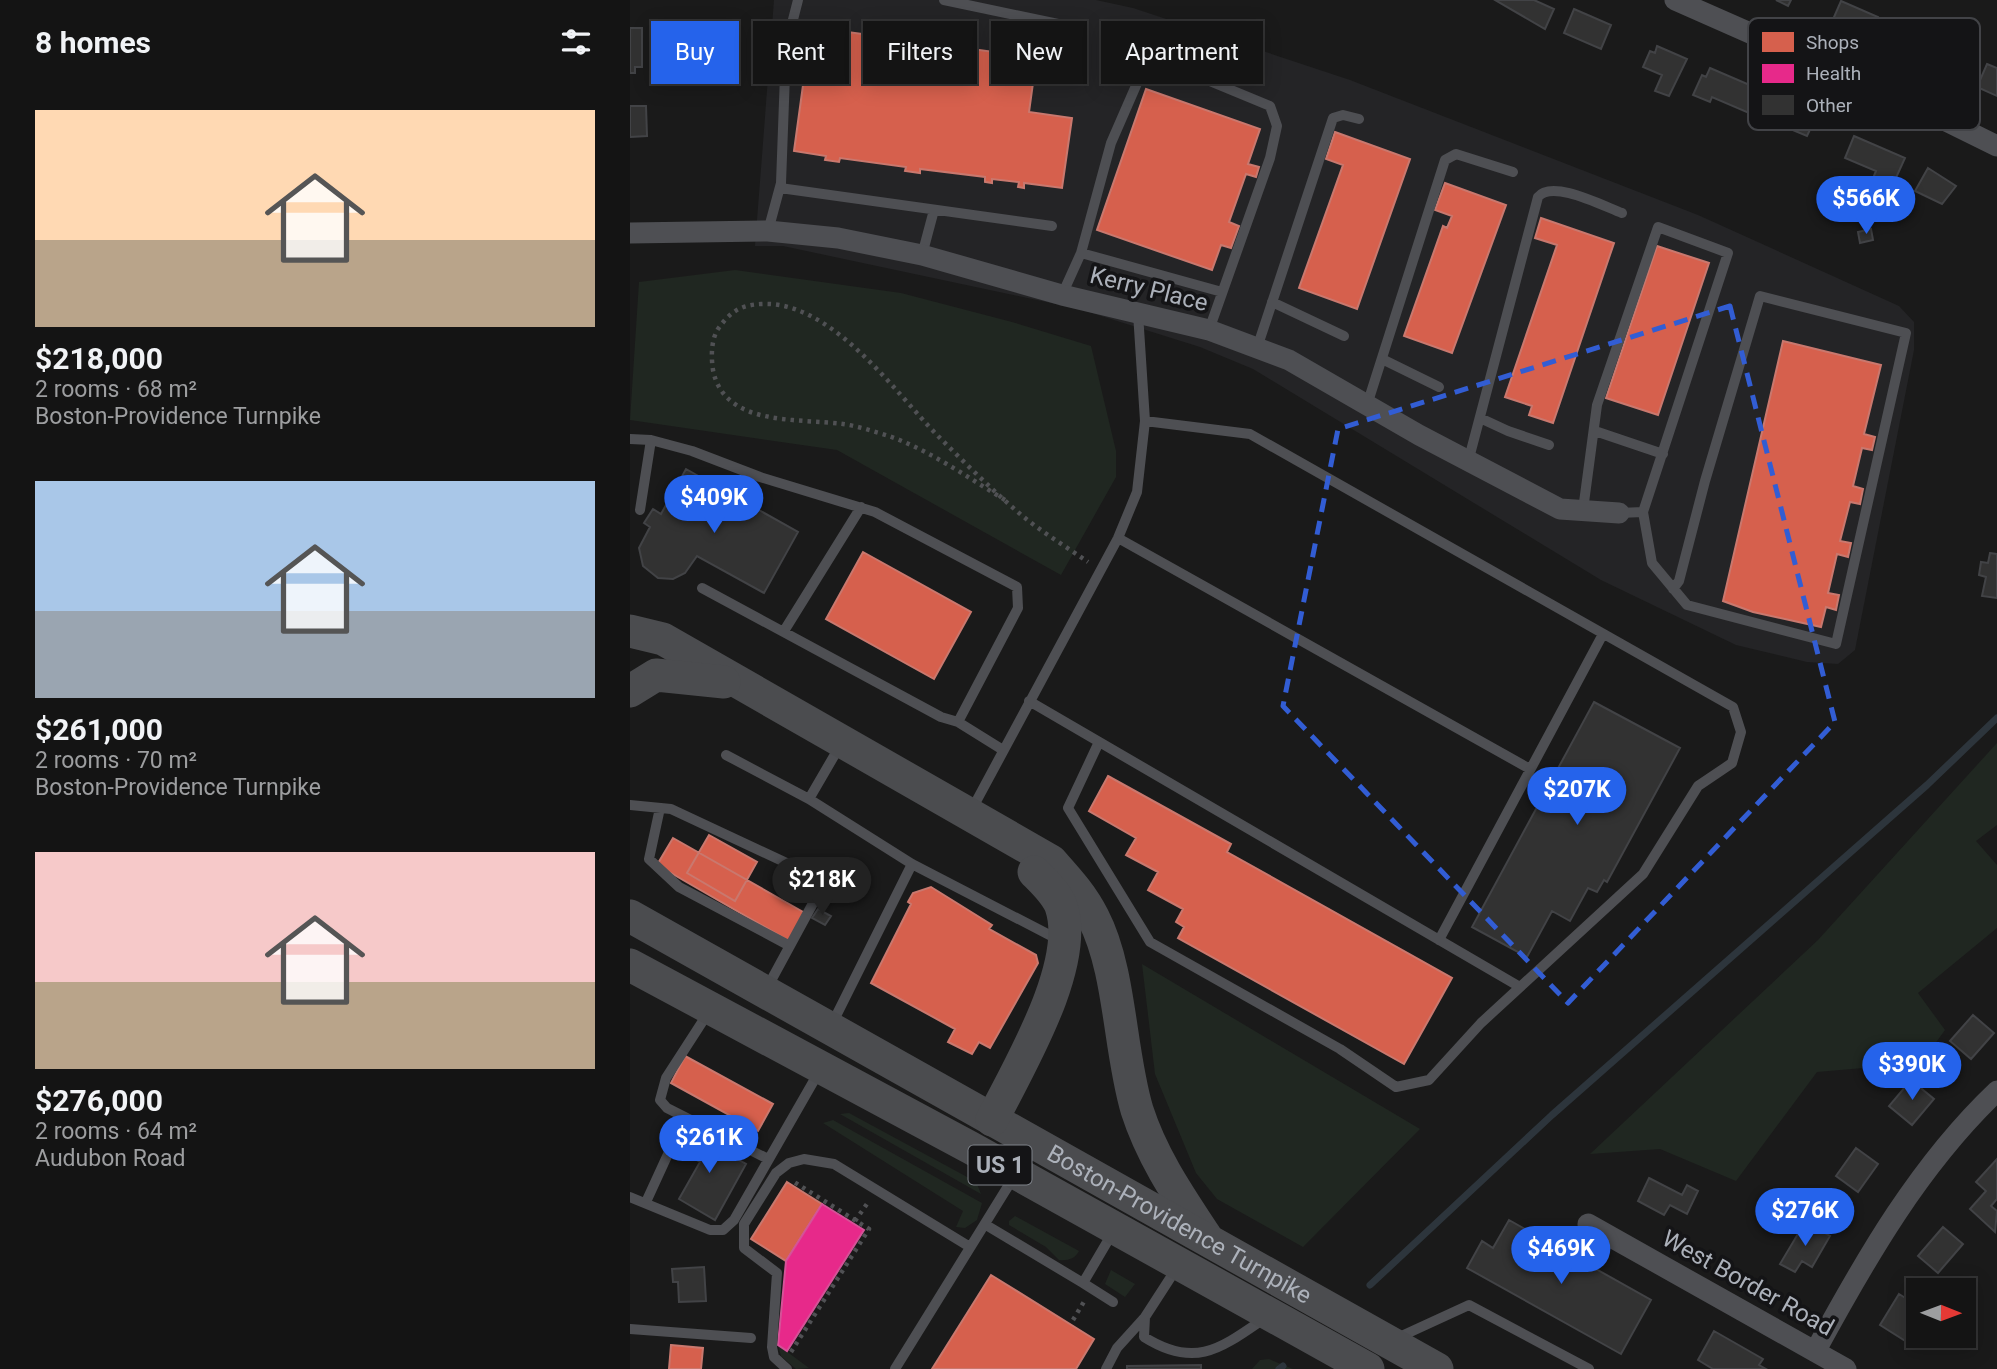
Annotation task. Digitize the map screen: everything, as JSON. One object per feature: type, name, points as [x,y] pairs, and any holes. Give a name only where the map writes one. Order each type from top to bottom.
[{"type":"main road","points":[[630,631],[663,639],[1051,861],[1078,891],[1094,919],[1112,982],[1125,1064],[1149,1146],[1210,1242]]},
{"type":"main road","points":[[630,691],[656,675],[743,685]]},
{"type":"main road","points":[[970,814],[1047,885],[1061,906],[1063,942],[1054,994],[992,1120]]},
{"type":"main road","name":"Boston-Providence Turnpike","points":[[630,916],[1437,1369]]},
{"type":"main road","name":"Boston-Providence Turnpike","points":[[630,965],[1180,1263],[1368,1369]]},
{"type":"street","points":[[1675,0],[1748,32]]},
{"type":"street","points":[[1965,130],[1997,146]]},
{"type":"street","name":"Kerry Place","points":[[630,233],[768,231],[838,238],[922,255],[1062,295],[1209,330],[1289,360],[1468,462],[1560,509],[1619,513]]},
{"type":"street","points":[[1816,1350],[1858,1272],[1914,1186],[1997,1091]]},
{"type":"street","name":"West Border Road","points":[[1588,1224],[1846,1369]]},
{"type":"lane","points":[[768,231],[780,188],[786,47],[798,0]]},
{"type":"lane","points":[[944,0],[1044,21]]},
{"type":"lane","points":[[1062,295],[1081,253],[1111,144],[1144,65],[1166,63],[1270,106],[1277,126],[1270,158],[1209,330]]},
{"type":"lane","points":[[1257,348],[1333,118],[1343,115],[1359,119]]},
{"type":"lane","points":[[1367,405],[1445,160],[1456,153],[1513,172]]},
{"type":"lane","points":[[780,188],[1052,226]]},
{"type":"lane","points":[[1468,462],[1538,197],[1550,189],[1562,190],[1622,213]]},
{"type":"lane","points":[[922,255],[934,210]]},
{"type":"lane","points":[[1583,510],[1597,405],[1658,228],[1728,253],[1643,512],[1652,563],[1687,605],[1836,644],[1906,333],[1760,296],[1705,481],[1679,581],[1674,589]]},
{"type":"lane","points":[[1081,253],[1223,292]]},
{"type":"lane","points":[[1272,302],[1344,336]]},
{"type":"lane","points":[[970,814],[1028,701],[1118,538],[1137,492],[1144,421],[1138,313]]},
{"type":"lane","points":[[1382,359],[1439,387]]},
{"type":"lane","points":[[1480,418],[1508,432],[1549,445]]},
{"type":"lane","points":[[1099,742],[1068,808],[1150,942],[1340,1049],[1396,1087],[1429,1080],[1481,1023],[1643,874],[1698,786],[1732,763],[1741,732],[1733,707],[1250,434],[1144,421]]},
{"type":"lane","points":[[1595,431],[1663,454]]},
{"type":"lane","points":[[630,439],[651,440],[875,512],[1017,587],[1018,608],[958,722]]},
{"type":"lane","points":[[640,510],[651,440]]},
{"type":"lane","points":[[784,631],[860,508]]},
{"type":"lane","points":[[1619,513],[1643,512]]},
{"type":"lane","points":[[1118,538],[1530,769]]},
{"type":"lane","points":[[702,588],[941,717],[958,722],[1003,750]]},
{"type":"lane","points":[[1438,940],[1603,634]]},
{"type":"lane","points":[[1028,701],[1520,987]]},
{"type":"lane","points":[[809,799],[842,742]]},
{"type":"lane","points":[[726,755],[809,799],[912,864],[1063,942]]},
{"type":"lane","points":[[630,805],[671,809],[808,873],[818,894],[765,992]]},
{"type":"lane","points":[[660,808],[649,859],[679,887],[790,946]]},
{"type":"lane","points":[[830,1028],[912,864]]},
{"type":"lane","points":[[710,1008],[661,1087],[660,1100],[667,1108],[768,1158]]},
{"type":"lane","points":[[630,1197],[710,1230],[723,1230],[734,1220],[821,1068]]},
{"type":"lane","points":[[646,1202],[685,1117]]},
{"type":"lane","points":[[787,1369],[774,1357],[772,1347],[777,1273],[748,1253],[742,1234],[744,1224],[761,1195],[782,1167],[795,1161],[821,1160],[834,1164],[970,1247]]},
{"type":"lane","points":[[895,1369],[1016,1174]]},
{"type":"lane","points":[[986,1225],[1113,1302]]},
{"type":"lane","points":[[1087,1286],[1116,1228]]},
{"type":"lane","points":[[1106,1369],[1117,1348],[1145,1317],[1180,1263]]},
{"type":"lane","points":[[1388,1342],[1469,1305],[1589,1369]]},
{"type":"lane","points":[[1145,1317],[1144,1338],[1164,1353],[1191,1357],[1211,1355],[1270,1314]]},
{"type":"lane","points":[[630,1329],[751,1338]]},
{"type":"path","points":[[1005,500],[937,435],[881,372],[802,310],[775,303],[745,304],[728,314],[715,334],[711,358],[715,380],[723,397],[738,407],[758,415],[847,424],[923,449],[1005,500],[1100,571]]},
{"type":"path","points":[[788,1178],[869,1229],[791,1352]]},
{"type":"path","points":[[855,1221],[876,1189]]},
{"type":"path","points":[[1073,1320],[1087,1286]]},
{"type":"highlighted area","points":[[1730,306],[1835,722],[1568,1003],[1283,706],[1338,429]]},
{"type":"shaded area","points":[[774,0],[1096,0],[1133,8],[1172,21],[1101,21],[1101,84],[1263,84],[1263,51],[1350,80],[1698,215],[1899,306],[1914,322],[1914,350],[1855,650],[1838,664],[1807,662],[1736,645],[1601,580],[1253,369],[1200,347],[1079,309],[783,246],[755,246],[768,84],[849,84],[849,21],[772,21]]},
{"type":"shaded area","points":[[735,270],[901,293],[1091,346],[1116,451],[1116,477],[1061,575],[837,450],[630,420],[639,282]]},
{"type":"shaded area","points":[[1997,743],[1997,825],[1976,841],[1997,865],[1997,928],[1918,993],[1945,1030],[1921,1063],[1817,1072],[1736,1181],[1660,1149],[1590,1154],[1818,940]]},
{"type":"shaded area","points":[[1142,964],[1420,1129],[1303,1247],[1217,1199],[1196,1173],[1155,1074]]},
{"type":"shaded area","points":[[849,1113],[969,1178],[977,1184],[981,1194],[840,1114]]},
{"type":"shaded area","points":[[833,1120],[982,1203],[977,1220],[965,1228],[956,1227],[963,1211],[823,1123]]},
{"type":"shaded area","points":[[1015,1216],[1079,1251],[1070,1259],[1059,1260],[1046,1247],[1009,1225],[1009,1221]]},
{"type":"shaded area","points":[[1111,1270],[1135,1284],[1125,1297],[1105,1284]]},
{"type":"shaded area","points":[[778,1345],[809,1368],[796,1369],[781,1356]]},
{"type":"shaded area","points":[[1269,1359],[1293,1369],[1252,1369],[1260,1360]]},
{"type":"building: Shops","points":[[849,32],[863,34],[863,84],[977,84],[977,50],[991,52],[991,84],[1033,84],[1029,112],[1072,118],[1062,188],[1024,183],[1024,188],[1018,187],[1019,182],[992,179],[992,183],[985,182],[985,177],[920,169],[920,173],[905,171],[906,167],[840,158],[839,162],[825,160],[826,156],[794,151],[803,84],[849,84]]},
{"type":"building: Shops","points":[[1146,89],[1260,129],[1248,164],[1259,167],[1256,177],[1246,174],[1229,222],[1239,226],[1231,248],[1221,245],[1212,270],[1097,230]]},
{"type":"building: Shops","points":[[1335,132],[1410,159],[1357,309],[1299,288],[1343,165],[1326,159]]},
{"type":"building: Shops","points":[[1445,183],[1506,205],[1452,353],[1404,336],[1443,226],[1447,228],[1452,216],[1435,210]]},
{"type":"building: Shops","points":[[1541,218],[1614,243],[1553,423],[1529,415],[1532,406],[1505,397],[1557,245],[1535,238]]},
{"type":"building: Shops","points":[[1657,246],[1709,263],[1658,415],[1606,398]]},
{"type":"building: Shops","points":[[1783,341],[1881,365],[1864,434],[1875,437],[1872,450],[1862,448],[1853,486],[1863,489],[1860,504],[1850,502],[1840,541],[1851,543],[1848,557],[1837,554],[1828,593],[1839,595],[1836,610],[1826,607],[1821,627],[1753,612],[1723,601]]},
{"type":"building: Shops","points":[[863,552],[971,612],[934,679],[826,619]]},
{"type":"building: Shops","points":[[1108,776],[1231,844],[1227,852],[1452,978],[1404,1064],[1178,938],[1184,927],[1176,922],[1183,909],[1148,890],[1158,872],[1126,855],[1136,838],[1089,811]]},
{"type":"building: Shops","points":[[709,835],[757,862],[735,901],[687,873]]},
{"type":"building: Shops","points":[[673,838],[805,913],[789,941],[657,865]]},
{"type":"building: Shops","points":[[931,887],[992,925],[989,929],[1036,955],[1038,963],[990,1048],[979,1042],[972,1054],[948,1042],[955,1029],[871,983],[911,904],[908,902],[913,893]]},
{"type":"building: Shops","points":[[685,1056],[773,1104],[758,1131],[671,1083]]},
{"type":"building: Shops","points":[[787,1182],[822,1204],[786,1261],[751,1239]]},
{"type":"building: Shops","points":[[991,1275],[1094,1339],[1076,1369],[932,1369]]},
{"type":"building: Shops","points":[[671,1345],[703,1348],[701,1369],[669,1369]]},
{"type":"building: Health","points":[[822,1204],[864,1230],[787,1351],[778,1345],[786,1261]]},
{"type":"building: Other","points":[[1495,0],[1534,0],[1554,9],[1545,29]]},
{"type":"building: Other","points":[[1776,0],[1791,0],[1788,6]]},
{"type":"building: Other","points":[[1841,1],[1878,17],[1878,18],[1834,18]]},
{"type":"building: Other","points":[[1574,9],[1611,25],[1601,49],[1564,33]]},
{"type":"building: Other","points":[[630,28],[642,28],[642,67],[635,67],[635,73],[630,73]]},
{"type":"building: Other","points":[[1657,46],[1687,59],[1669,96],[1655,91],[1662,75],[1643,67],[1650,51],[1655,53]]},
{"type":"building: Other","points":[[1987,64],[1997,68],[1997,96],[1980,88],[1980,80]]},
{"type":"building: Other","points":[[1710,68],[1748,84],[1748,113],[1712,97],[1710,102],[1693,95],[1702,75],[1706,77]]},
{"type":"building: Other","points":[[630,106],[646,106],[647,136],[630,137]]},
{"type":"building: Other","points":[[1793,130],[1810,130],[1807,136]]},
{"type":"building: Other","points":[[1854,136],[1905,158],[1890,191],[1871,183],[1876,171],[1845,158]]},
{"type":"building: Other","points":[[1928,168],[1956,186],[1942,204],[1915,191]]},
{"type":"building: Other","points":[[1871,229],[1873,240],[1860,243],[1858,232]]},
{"type":"building: Other","points":[[686,469],[798,532],[764,593],[697,556],[685,573],[673,579],[658,578],[643,566],[639,548],[650,527],[644,523],[653,509],[661,514]]},
{"type":"building: Other","points":[[1990,553],[1997,554],[1997,598],[1982,596],[1986,577],[1979,575],[1981,562],[1988,563]]},
{"type":"building: Other","points":[[1594,702],[1680,748],[1607,882],[1604,880],[1597,892],[1588,888],[1570,921],[1552,911],[1527,957],[1472,927]]},
{"type":"building: Other","points":[[818,909],[831,916],[825,925],[812,918]]},
{"type":"building: Other","points":[[1973,1015],[1994,1033],[1971,1059],[1950,1041]]},
{"type":"building: Other","points":[[1911,1080],[1934,1099],[1912,1125],[1889,1106]]},
{"type":"building: Other","points":[[685,1130],[746,1164],[715,1220],[679,1199],[700,1162],[675,1148]]},
{"type":"building: Other","points":[[1856,1148],[1878,1164],[1858,1192],[1836,1176]]},
{"type":"building: Other","points":[[1997,1159],[1997,1199],[1991,1206],[1997,1211],[1995,1232],[1970,1209],[1986,1191],[1976,1182]]},
{"type":"building: Other","points":[[1649,1178],[1682,1195],[1687,1185],[1698,1191],[1687,1214],[1670,1205],[1664,1215],[1638,1201]]},
{"type":"building: Other","points":[[1509,1220],[1651,1300],[1621,1354],[1467,1268],[1482,1241],[1493,1248]]},
{"type":"building: Other","points":[[1805,1222],[1830,1236],[1812,1267],[1802,1261],[1795,1272],[1780,1264]]},
{"type":"building: Other","points":[[1943,1227],[1963,1244],[1938,1273],[1918,1256]]},
{"type":"building: Other","points":[[704,1267],[706,1301],[679,1302],[678,1282],[673,1282],[672,1269]]},
{"type":"building: Other","points":[[1899,1294],[1906,1298],[1906,1341],[1880,1325]]},
{"type":"building: Other","points":[[1714,1331],[1763,1359],[1759,1365],[1766,1369],[1713,1369],[1698,1360]]},
{"type":"building: Other","points":[[1201,1365],[1201,1369],[1127,1369],[1127,1366]]},
{"type":"waterway","points":[[1370,1285],[1552,1115],[1927,785],[1997,718]]},
{"type":"waterway","points":[[1279,1369],[1283,1366]]}]
